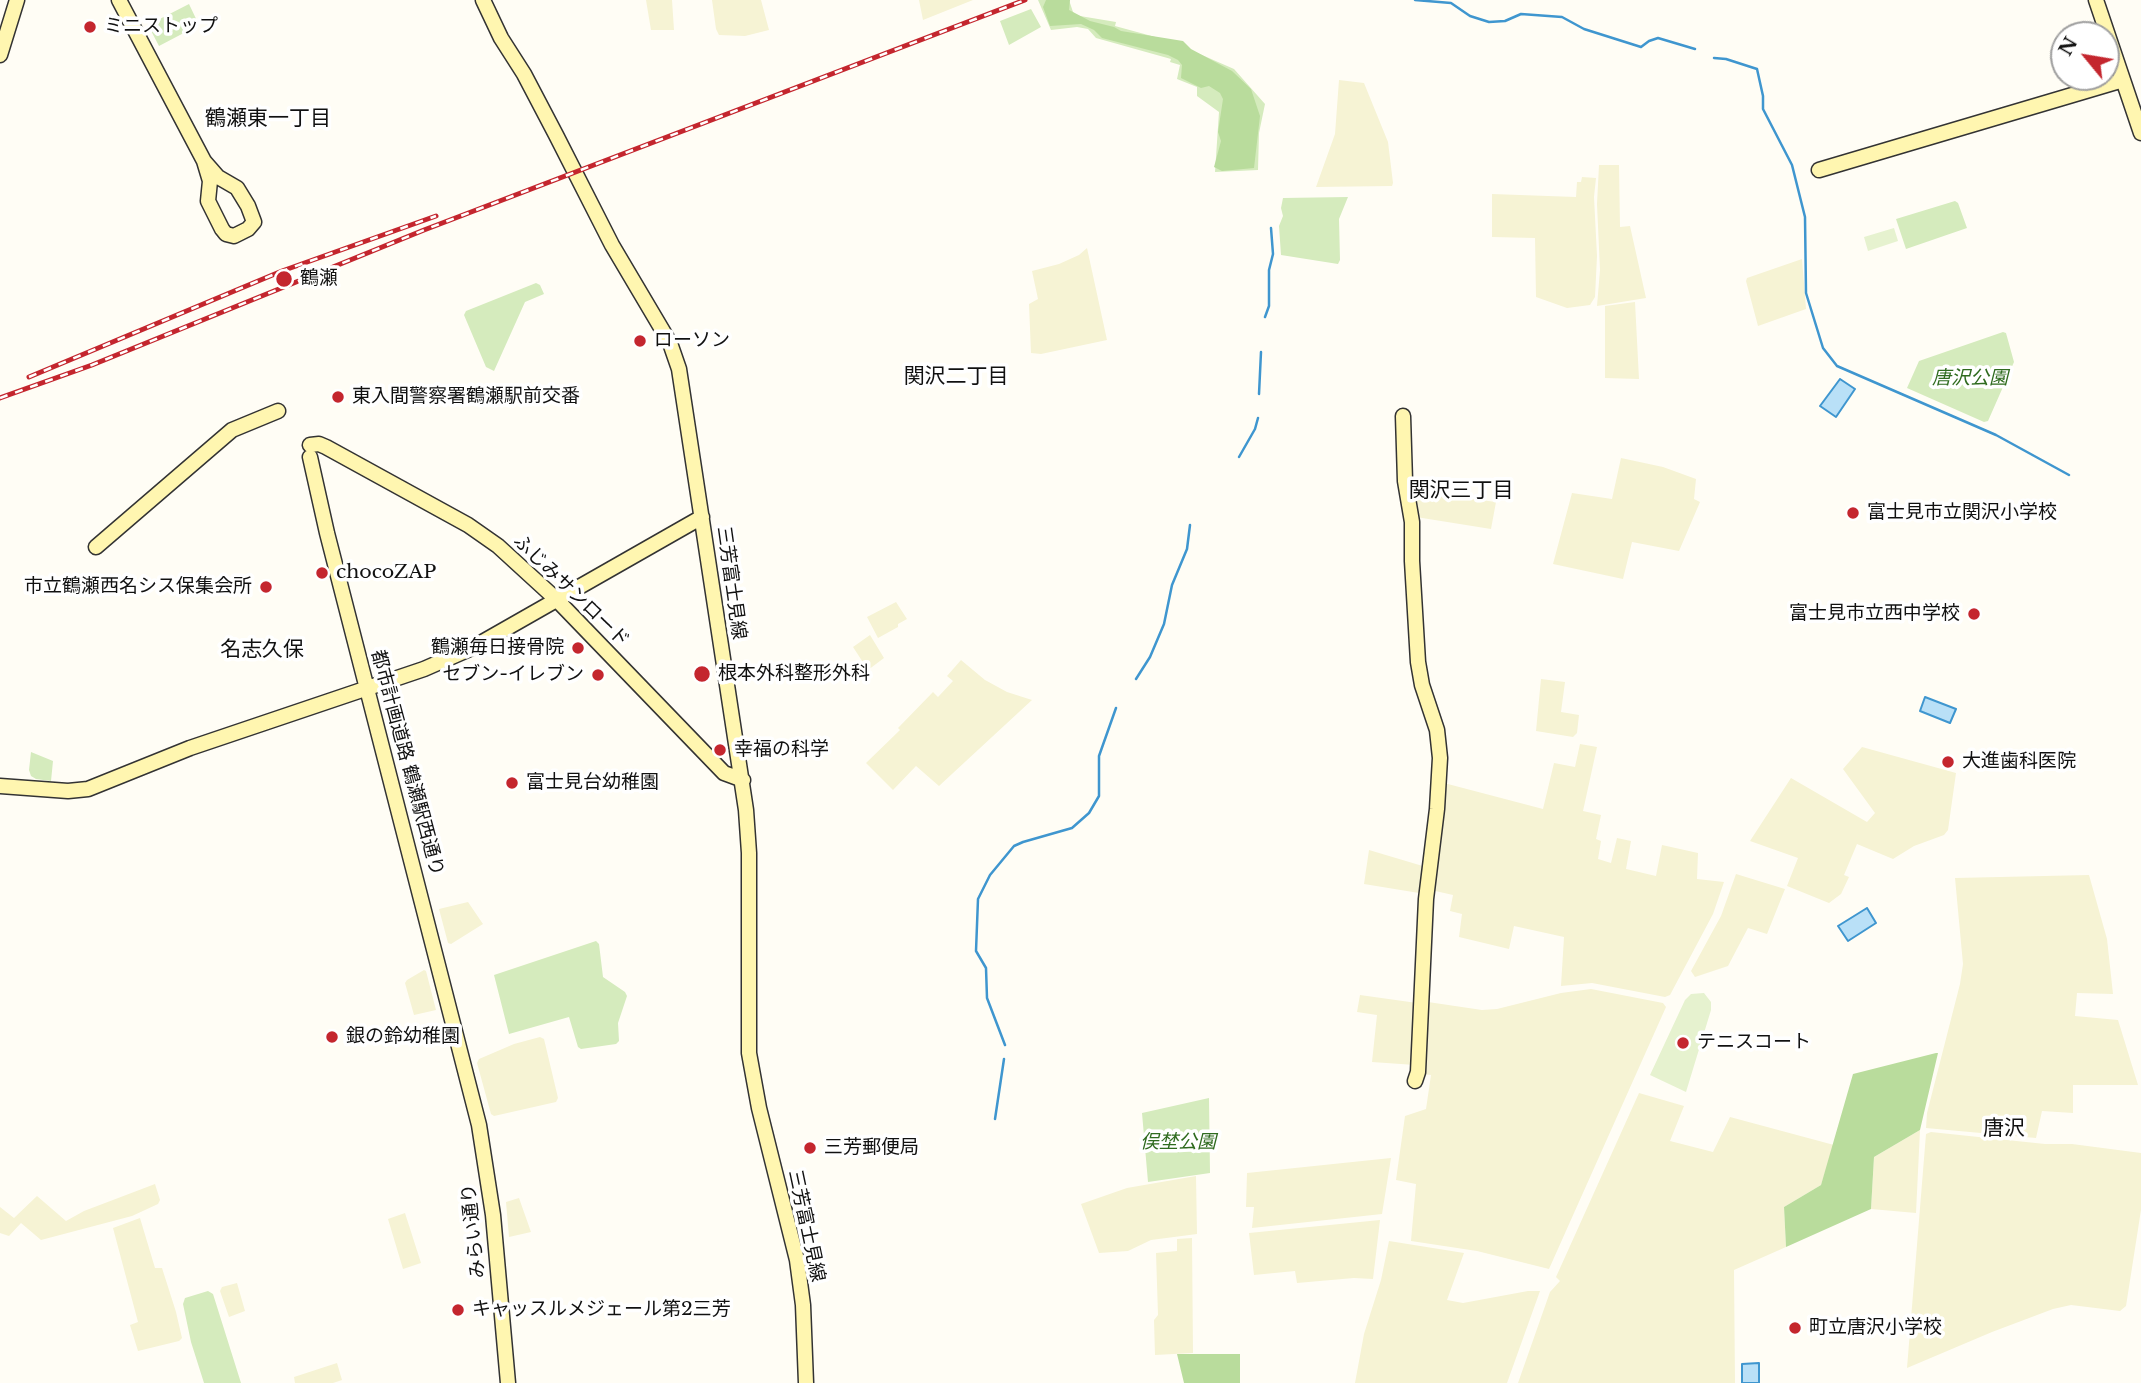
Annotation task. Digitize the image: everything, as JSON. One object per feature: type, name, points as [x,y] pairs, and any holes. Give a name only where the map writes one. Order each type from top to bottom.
[{"type":"street","points":[[0,55],[17,0]]},
{"type":"street","points":[[119,0],[204,161],[210,181],[208,201],[222,229],[226,234],[234,236],[248,229],[254,222],[253,216],[237,188],[218,177],[204,161]]},
{"type":"street","name":"三芳富士見線","points":[[483,0],[611,245],[674,351],[688,414],[732,728],[743,780],[749,853],[749,1053],[759,1108],[797,1260],[803,1305],[806,1383]]},
{"type":"street","points":[[2096,0],[2141,132]]},
{"type":"street","points":[[1819,170],[2123,80]]},
{"type":"street","points":[[96,547],[232,430],[278,411]]},
{"type":"street","points":[[1404,416],[1405,481],[1412,522],[1418,662],[1422,685],[1435,721],[1440,758],[1426,899],[1418,1072],[1415,1081]]},
{"type":"street","name":"ふじみサンロード","points":[[310,451],[319,444],[326,447],[468,525],[498,546],[557,600],[724,773],[743,780]]},
{"type":"street","name":"都市計画道路 鶴瀬駅西通り","points":[[310,451],[367,688],[468,1077]]},
{"type":"street","points":[[0,786],[68,791],[88,789],[190,748],[424,669],[472,648],[702,517]]},
{"type":"street","name":"みらい通り","points":[[468,1077],[489,1182],[508,1383]]},
{"type":"shaded area","points":[[646,0],[672,0],[674,30],[651,30]]},
{"type":"shaded area","points":[[712,0],[761,0],[769,30],[745,36],[719,35]]},
{"type":"shaded area","points":[[919,0],[973,0],[923,20]]},
{"type":"shaded area","points":[[1339,80],[1364,83],[1388,142],[1392,186],[1316,187],[1335,134]]},
{"type":"shaded area","points":[[1599,165],[1619,165],[1620,227],[1630,226],[1646,298],[1597,306],[1600,270],[1597,204]]},
{"type":"shaded area","points":[[1582,177],[1596,178],[1595,297],[1590,305],[1567,308],[1536,297],[1535,238],[1492,237],[1492,194],[1576,197],[1577,182],[1581,182]]},
{"type":"shaded area","points":[[1087,248],[1107,340],[1041,354],[1031,353],[1029,304],[1038,299],[1032,271],[1059,264],[1079,255]]},
{"type":"shaded area","points":[[1802,259],[1806,309],[1758,326],[1747,278]]},
{"type":"shaded area","points":[[1635,302],[1639,379],[1605,378],[1605,306]]},
{"type":"shaded area","points":[[1621,458],[1663,467],[1696,479],[1694,499],[1700,502],[1679,551],[1632,542],[1623,579],[1553,564],[1572,493],[1612,499]]},
{"type":"shaded area","points":[[1412,491],[1496,502],[1491,529],[1416,517]]},
{"type":"shaded area","points":[[896,602],[907,619],[878,638],[867,617]]},
{"type":"shaded area","points":[[870,635],[884,658],[868,670],[853,647]]},
{"type":"shaded area","points":[[961,660],[985,680],[1007,692],[1032,700],[939,786],[916,766],[893,790],[866,763],[933,692],[938,697],[953,681],[947,676]]},
{"type":"shaded area","points":[[1541,679],[1565,682],[1561,712],[1579,715],[1577,733],[1573,737],[1536,731]]},
{"type":"shaded area","points":[[1580,744],[1597,747],[1583,811],[1601,815],[1596,839],[1601,841],[1598,859],[1611,863],[1617,838],[1631,841],[1626,869],[1656,876],[1662,845],[1698,853],[1697,879],[1724,882],[1713,914],[1670,995],[1665,997],[1592,983],[1561,986],[1564,937],[1514,926],[1509,949],[1459,937],[1462,914],[1450,911],[1453,895],[1431,890],[1444,783],[1543,809],[1554,763],[1575,767]]},
{"type":"shaded area","points":[[1862,747],[1956,773],[1948,830],[1944,835],[1914,846],[1893,859],[1857,844],[1844,875],[1849,877],[1841,894],[1829,903],[1787,886],[1798,858],[1750,841],[1791,778],[1867,822],[1875,813],[1843,769]]},
{"type":"shaded area","points":[[1369,850],[1426,867],[1422,890],[1419,893],[1364,884]]},
{"type":"shaded area","points":[[1736,874],[1785,889],[1767,934],[1748,928],[1728,966],[1695,977],[1691,971],[1721,916]]},
{"type":"shaded area","points":[[2089,875],[2107,939],[2113,994],[2077,993],[2075,1016],[2118,1020],[2138,1085],[2073,1085],[2073,1113],[2042,1111],[2036,1138],[1926,1128],[1927,1113],[1963,964],[1955,878]]},
{"type":"shaded area","points":[[468,902],[483,924],[451,944],[448,943],[439,909]]},
{"type":"shaded area","points":[[424,970],[436,1010],[414,1015],[405,983]]},
{"type":"shaded area","points":[[1591,989],[1663,1003],[1666,1007],[1549,1269],[1477,1251],[1411,1241],[1416,1184],[1396,1180],[1405,1116],[1426,1109],[1431,1075],[1421,1074],[1425,1005],[1428,1002],[1482,1010],[1497,1009],[1561,993]]},
{"type":"shaded area","points":[[1360,995],[1417,1003],[1415,1065],[1372,1062],[1377,1015],[1357,1012]]},
{"type":"shaded area","points":[[540,1037],[544,1039],[558,1098],[556,1102],[494,1116],[491,1114],[477,1063],[479,1059],[514,1044]]},
{"type":"shaded area","points":[[1639,1093],[1684,1106],[1670,1141],[1713,1152],[1730,1117],[1834,1145],[1821,1185],[1784,1207],[1786,1247],[1734,1270],[1735,1383],[1518,1383],[1550,1292],[1560,1281],[1556,1277]]},
{"type":"shaded area","points":[[1920,1130],[1916,1213],[1871,1209],[1874,1157]]},
{"type":"shaded area","points":[[1931,1132],[2141,1153],[2141,1210],[2126,1306],[2120,1311],[2071,1305],[2053,1309],[1907,1368],[1926,1134]]},
{"type":"shaded area","points":[[1391,1158],[1382,1214],[1252,1228],[1254,1207],[1246,1207],[1247,1173]]},
{"type":"shaded area","points":[[1196,1176],[1197,1234],[1151,1240],[1128,1251],[1099,1253],[1081,1204],[1127,1188]]},
{"type":"shaded area","points":[[155,1184],[160,1200],[158,1204],[132,1216],[41,1240],[21,1223],[9,1236],[0,1233],[0,1207],[14,1218],[37,1196],[66,1221],[84,1211]]},
{"type":"shaded area","points":[[519,1198],[531,1232],[509,1237],[506,1202]]},
{"type":"shaded area","points":[[405,1213],[421,1263],[403,1269],[388,1219]]},
{"type":"shaded area","points":[[140,1218],[155,1268],[162,1268],[182,1338],[138,1351],[130,1325],[138,1322],[113,1228]]},
{"type":"shaded area","points":[[1380,1220],[1373,1279],[1297,1283],[1295,1271],[1254,1275],[1249,1233]]},
{"type":"shaded area","points":[[1192,1238],[1193,1353],[1155,1355],[1154,1320],[1158,1315],[1156,1253],[1177,1251],[1177,1239]]},
{"type":"shaded area","points":[[1389,1241],[1464,1253],[1447,1300],[1463,1303],[1540,1291],[1507,1383],[1355,1383],[1364,1334],[1381,1280]]},
{"type":"shaded area","points":[[237,1283],[245,1311],[229,1317],[220,1291],[222,1287]]},
{"type":"shaded area","points":[[337,1363],[342,1380],[333,1383],[295,1383],[294,1377]]},
{"type":"green space","points":[[1038,0],[1069,0],[1074,15],[1116,22],[1115,26],[1170,41],[1234,69],[1265,104],[1259,133],[1258,170],[1215,172],[1219,112],[1197,96],[1197,87],[1177,79],[1180,65],[1170,62],[1171,59],[1096,38],[1088,29],[1077,27],[1051,30]]},
{"type":"green space","points":[[1046,0],[1070,0],[1069,10],[1090,21],[1121,31],[1183,41],[1191,49],[1232,71],[1251,89],[1260,116],[1254,168],[1222,171],[1214,167],[1221,141],[1218,132],[1223,99],[1220,93],[1209,86],[1201,88],[1181,78],[1182,65],[1168,55],[1102,38],[1094,30],[1081,24],[1050,26],[1043,7]]},
{"type":"green space","points":[[189,4],[199,25],[159,46],[148,25]]},
{"type":"green space","points":[[1031,9],[1041,27],[1009,45],[1000,21]]},
{"type":"green space","points":[[1348,197],[1339,219],[1338,264],[1281,255],[1279,226],[1283,216],[1283,198]]},
{"type":"green space","points":[[1955,201],[1967,228],[1906,249],[1896,219]]},
{"type":"green space","points":[[1894,228],[1898,241],[1868,251],[1864,237]]},
{"type":"green space","points":[[536,283],[544,294],[525,302],[494,371],[486,367],[464,315],[466,311]]},
{"type":"green space","name":"唐沢公園","points":[[2006,333],[2014,362],[1988,421],[1984,422],[1907,388],[1919,361]]},
{"type":"green space","points":[[31,752],[53,761],[51,781],[31,776]]},
{"type":"green space","points":[[596,941],[599,944],[603,977],[627,996],[618,1023],[619,1041],[616,1044],[581,1049],[578,1047],[569,1017],[509,1034],[494,975]]},
{"type":"green space","name":"テニスコート","points":[[1704,993],[1711,1002],[1711,1010],[1686,1092],[1650,1075],[1685,1000],[1691,994]]},
{"type":"green space","points":[[1938,1053],[1920,1130],[1874,1157],[1871,1209],[1786,1247],[1784,1207],[1821,1185],[1853,1074]]},
{"type":"green space","name":"俣埜公園","points":[[1209,1098],[1210,1173],[1148,1182],[1142,1113]]},
{"type":"green space","points":[[208,1291],[213,1294],[241,1383],[204,1383],[183,1304],[185,1298]]},
{"type":"green space","points":[[1177,1354],[1240,1354],[1240,1383],[1184,1383]]},
{"type":"water","points":[[1840,379],[1855,389],[1836,417],[1820,406]]},
{"type":"water","points":[[1925,697],[1956,709],[1950,723],[1920,711]]},
{"type":"water","points":[[1867,908],[1876,923],[1848,941],[1838,926]]},
{"type":"water","points":[[1759,1363],[1759,1383],[1742,1383],[1742,1364]]},
{"type":"waterway","points":[[1415,0],[1451,3],[1470,16],[1489,22],[1505,21],[1521,14],[1562,17],[1584,29],[1641,47],[1658,38],[1695,49]]},
{"type":"waterway","points":[[1714,58],[1757,69],[1763,109],[1792,165],[1805,217],[1806,293],[1823,348],[1837,366],[1996,435],[2069,475]]},
{"type":"waterway","points":[[1265,317],[1269,306],[1269,270],[1273,254],[1271,228]]},
{"type":"waterway","points":[[1259,394],[1261,352]]},
{"type":"waterway","points":[[1239,457],[1255,429],[1258,418]]},
{"type":"waterway","points":[[1136,679],[1150,657],[1164,624],[1172,585],[1187,549],[1190,525]]},
{"type":"waterway","points":[[1005,1045],[987,998],[986,968],[976,951],[978,899],[990,875],[1014,846],[1072,828],[1089,813],[1099,796],[1099,756],[1116,708]]},
{"type":"waterway","points":[[995,1119],[1004,1059]]},
{"type":"railway","points":[[0,398],[92,365],[424,230],[1025,0]]},
{"type":"railway","points":[[29,377],[282,271],[436,216]]},
{"type":"place","name":"ミニストップ","points":[[90,27]]},
{"type":"place","name":"鶴瀬","points":[[284,279]]},
{"type":"place","name":"ローソン","points":[[640,341]]},
{"type":"place","name":"東入間警察署鶴瀬駅前交番","points":[[338,397]]},
{"type":"place","name":"富士見市立関沢小学校","points":[[1853,513]]},
{"type":"place","name":"chocoZAP","points":[[322,573]]},
{"type":"place","name":"市立鶴瀬西名シス保集会所","points":[[266,587]]},
{"type":"place","name":"富士見市立西中学校","points":[[1974,614]]},
{"type":"place","name":"鶴瀬毎日接骨院","points":[[578,648]]},
{"type":"place","name":"根本外科整形外科","points":[[702,674]]},
{"type":"place","name":"セブン-イレブン","points":[[598,675]]},
{"type":"place","name":"幸福の科学","points":[[720,750]]},
{"type":"place","name":"大進歯科医院","points":[[1948,762]]},
{"type":"place","name":"富士見台幼稚園","points":[[512,783]]},
{"type":"place","name":"銀の鈴幼稚園","points":[[332,1037]]},
{"type":"place","name":"テニスコート","points":[[1683,1043]]},
{"type":"place","name":"三芳郵便局","points":[[810,1148]]},
{"type":"place","name":"キャッスルメジェール第2三芳","points":[[458,1310]]},
{"type":"place","name":"町立唐沢小学校","points":[[1795,1328]]},
{"type":"district","name":"鶴瀬東一丁目","points":[[268,119]]},
{"type":"district","name":"関沢二丁目","points":[[956,377]]},
{"type":"district","name":"関沢三丁目","points":[[1461,491]]},
{"type":"district","name":"名志久保","points":[[262,650]]},
{"type":"district","name":"唐沢","points":[[2004,1129]]}]
